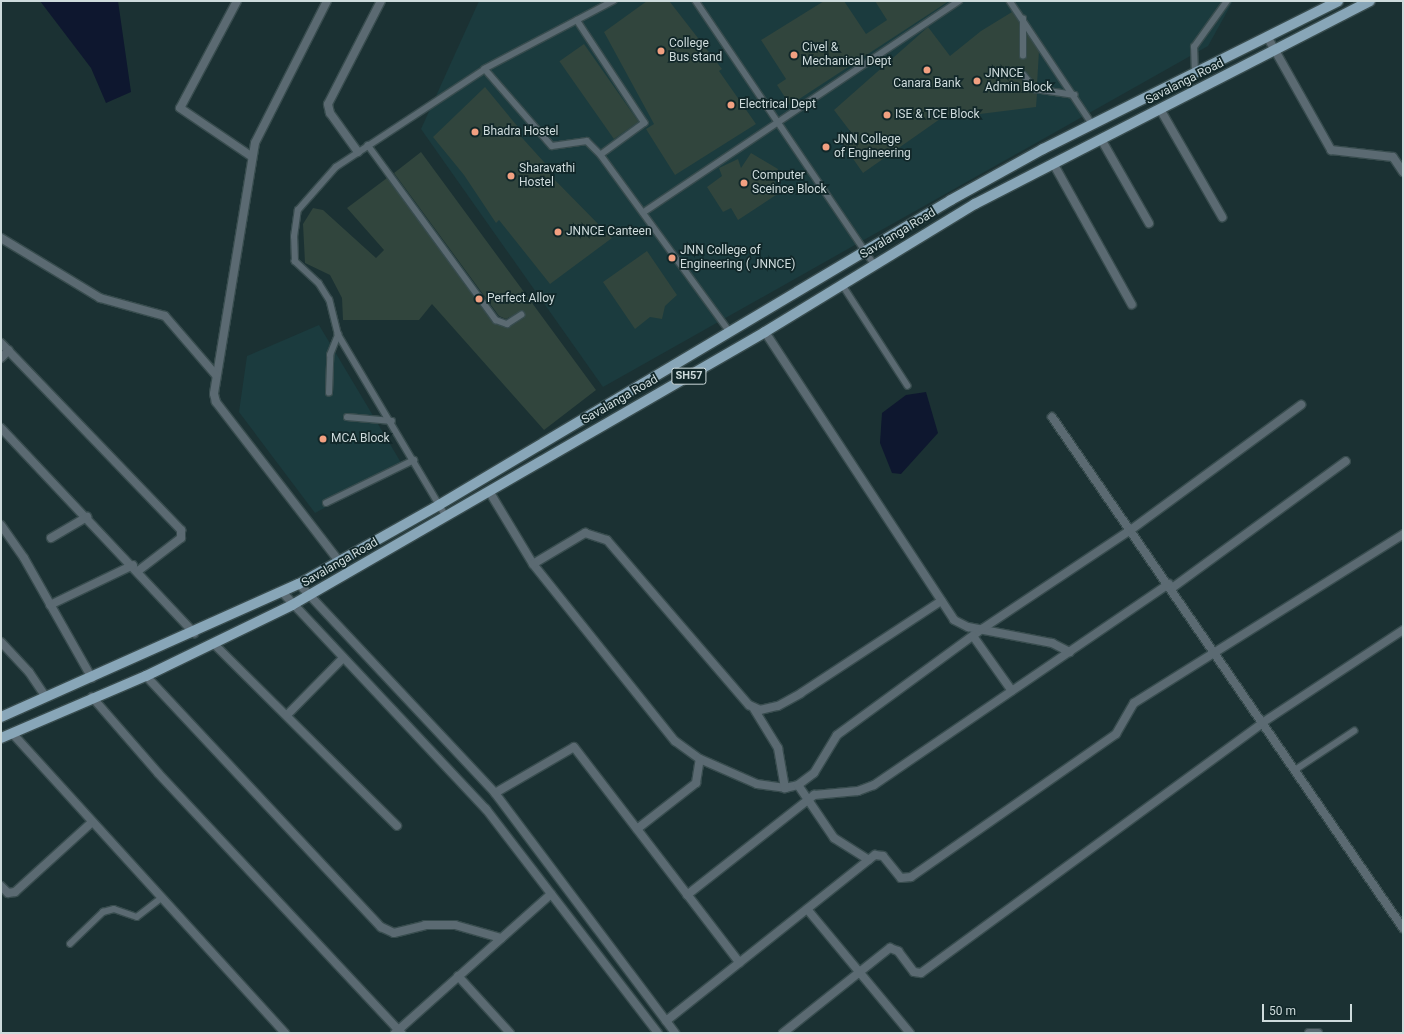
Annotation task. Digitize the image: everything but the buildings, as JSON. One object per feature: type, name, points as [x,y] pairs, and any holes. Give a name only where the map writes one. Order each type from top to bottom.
[{"type":"main road","name":"Savalanga Road","points":[[1,718],[194,633],[299,584],[439,505],[730,332],[866,249],[1093,125],[1268,38],[1338,1]]},
{"type":"main road","name":"Savalanga Road","points":[[1,738],[92,697],[146,676],[292,605],[765,332],[841,283],[975,204],[1101,138],[1274,52],[1370,1]]},
{"type":"street","points":[[236,1],[180,108],[251,156]]},
{"type":"street","points":[[327,1],[251,156],[216,375],[216,402],[339,561]]},
{"type":"street","points":[[358,152],[330,113],[328,104],[381,1]]},
{"type":"street","points":[[1268,38],[1274,52],[1331,150],[1393,157],[1403,172]]},
{"type":"street","points":[[1160,109],[1222,217]]},
{"type":"street","points":[[1101,138],[1149,223]]},
{"type":"street","points":[[1053,163],[1132,305]]},
{"type":"street","points":[[1,238],[100,298],[165,316],[216,375]]},
{"type":"street","points":[[765,332],[954,620],[982,629],[1052,643],[1070,652]]},
{"type":"street","points":[[1,343],[181,530],[181,538],[135,568],[50,605]]},
{"type":"street","points":[[1,358],[9,350]]},
{"type":"street","points":[[489,491],[533,564],[675,741],[700,758],[757,784],[785,788],[798,785],[814,773],[837,735],[982,629],[1132,529],[1301,405]]},
{"type":"street","points":[[1052,418],[1132,529],[1214,652],[1403,928]]},
{"type":"street","points":[[1,428],[88,517],[194,633]]},
{"type":"street","points":[[687,895],[809,799],[819,794],[858,791],[874,785],[1170,586],[1346,461]]},
{"type":"street","points":[[51,538],[88,517]]},
{"type":"street","points":[[1,525],[15,542],[92,678]]},
{"type":"street","points":[[533,564],[585,533],[607,540],[754,709],[778,748],[785,788]]},
{"type":"street","points":[[666,1021],[869,860],[880,855],[901,878],[911,877],[1116,734],[1134,703],[1403,534]]},
{"type":"street","points":[[299,584],[308,596],[495,793],[675,1033]]},
{"type":"street","points":[[282,592],[292,605],[486,808],[656,1032]]},
{"type":"street","points":[[754,709],[770,709],[801,693],[942,601]]},
{"type":"street","points":[[783,1033],[890,948],[898,951],[914,972],[921,973],[1262,722],[1403,630]]},
{"type":"street","points":[[973,636],[1012,691]]},
{"type":"street","points":[[1,642],[29,672],[46,697]]},
{"type":"street","points":[[214,644],[397,826]]},
{"type":"street","points":[[287,715],[343,658]]},
{"type":"street","points":[[146,676],[381,927],[394,933],[420,926],[455,925],[501,938]]},
{"type":"street","points":[[92,697],[158,773],[398,1032],[458,976],[551,894]]},
{"type":"street","points":[[12,733],[91,823],[282,1032]]},
{"type":"street","points":[[495,793],[574,747],[740,963]]},
{"type":"street","points":[[637,829],[696,782],[700,758]]},
{"type":"street","points":[[798,785],[809,799],[834,838],[869,860]]},
{"type":"street","points":[[1,886],[8,893],[16,892],[91,823]]},
{"type":"street","points":[[807,909],[910,1033]]},
{"type":"street","points":[[458,976],[510,1033]]},
{"type":"street","points":[[1309,1033],[1318,1033]]},
{"type":"lane","points":[[446,517],[392,421],[338,335],[329,300],[320,284],[295,262],[294,237],[298,210],[321,181],[368,145],[485,70],[614,1]]},
{"type":"lane","points":[[696,1],[866,249],[874,264]]},
{"type":"lane","points":[[644,212],[959,1]]},
{"type":"lane","points":[[1010,1],[1075,95],[1093,125]]},
{"type":"lane","points":[[1195,74],[1194,47],[1227,1]]},
{"type":"lane","points":[[1023,19],[1023,56]]},
{"type":"lane","points":[[578,20],[645,123],[601,155]]},
{"type":"lane","points":[[485,70],[552,146],[587,141],[601,155],[730,332]]},
{"type":"lane","points":[[1024,75],[1035,89],[1075,95]]},
{"type":"lane","points":[[368,145],[496,320],[507,324],[521,315]]},
{"type":"lane","points":[[841,283],[908,386]]},
{"type":"lane","points":[[329,394],[330,356],[338,335]]},
{"type":"lane","points":[[347,417],[392,421]]},
{"type":"lane","points":[[326,503],[414,460]]},
{"type":"lane","points":[[1295,770],[1354,731]]},
{"type":"lane","points":[[70,944],[103,912],[114,909],[136,918],[161,898]]},
{"type":"shaded area","points":[[40,1],[118,1],[131,92],[106,103],[91,68]]},
{"type":"shaded area","name":"JNN College of Engineering ( JNNCE)","points":[[479,1],[1233,1],[1208,46],[603,387],[421,129]]},
{"type":"shaded area","name":"MCA Block","points":[[319,325],[403,466],[315,513],[239,412],[247,356]]},
{"type":"shaded area","points":[[926,392],[938,433],[901,474],[892,473],[880,443],[882,413],[906,395]]},
{"type":"place","name":"College Bus stand","points":[[661,51]]},
{"type":"place","name":"Civel & Mechanical Dept","points":[[794,55]]},
{"type":"place","name":"Canara Bank","points":[[927,70]]},
{"type":"place","name":"JNNCE Admin Block","points":[[977,81]]},
{"type":"place","name":"Electrical Dept","points":[[731,105]]},
{"type":"place","name":"ISE & TCE Block","points":[[887,115]]},
{"type":"place","name":"Bhadra Hostel","points":[[475,132]]},
{"type":"place","name":"JNN College of Engineering","points":[[826,147]]},
{"type":"place","name":"Sharavathi Hostel","points":[[511,176]]},
{"type":"place","name":"Computer Sceince Block","points":[[744,183]]},
{"type":"place","name":"JNNCE Canteen","points":[[558,232]]},
{"type":"place","name":"JNN College of Engineering ( JNNCE)","points":[[672,258]]},
{"type":"place","name":"Perfect Alloy","points":[[479,299]]},
{"type":"place","name":"MCA Block","points":[[323,439]]}]
